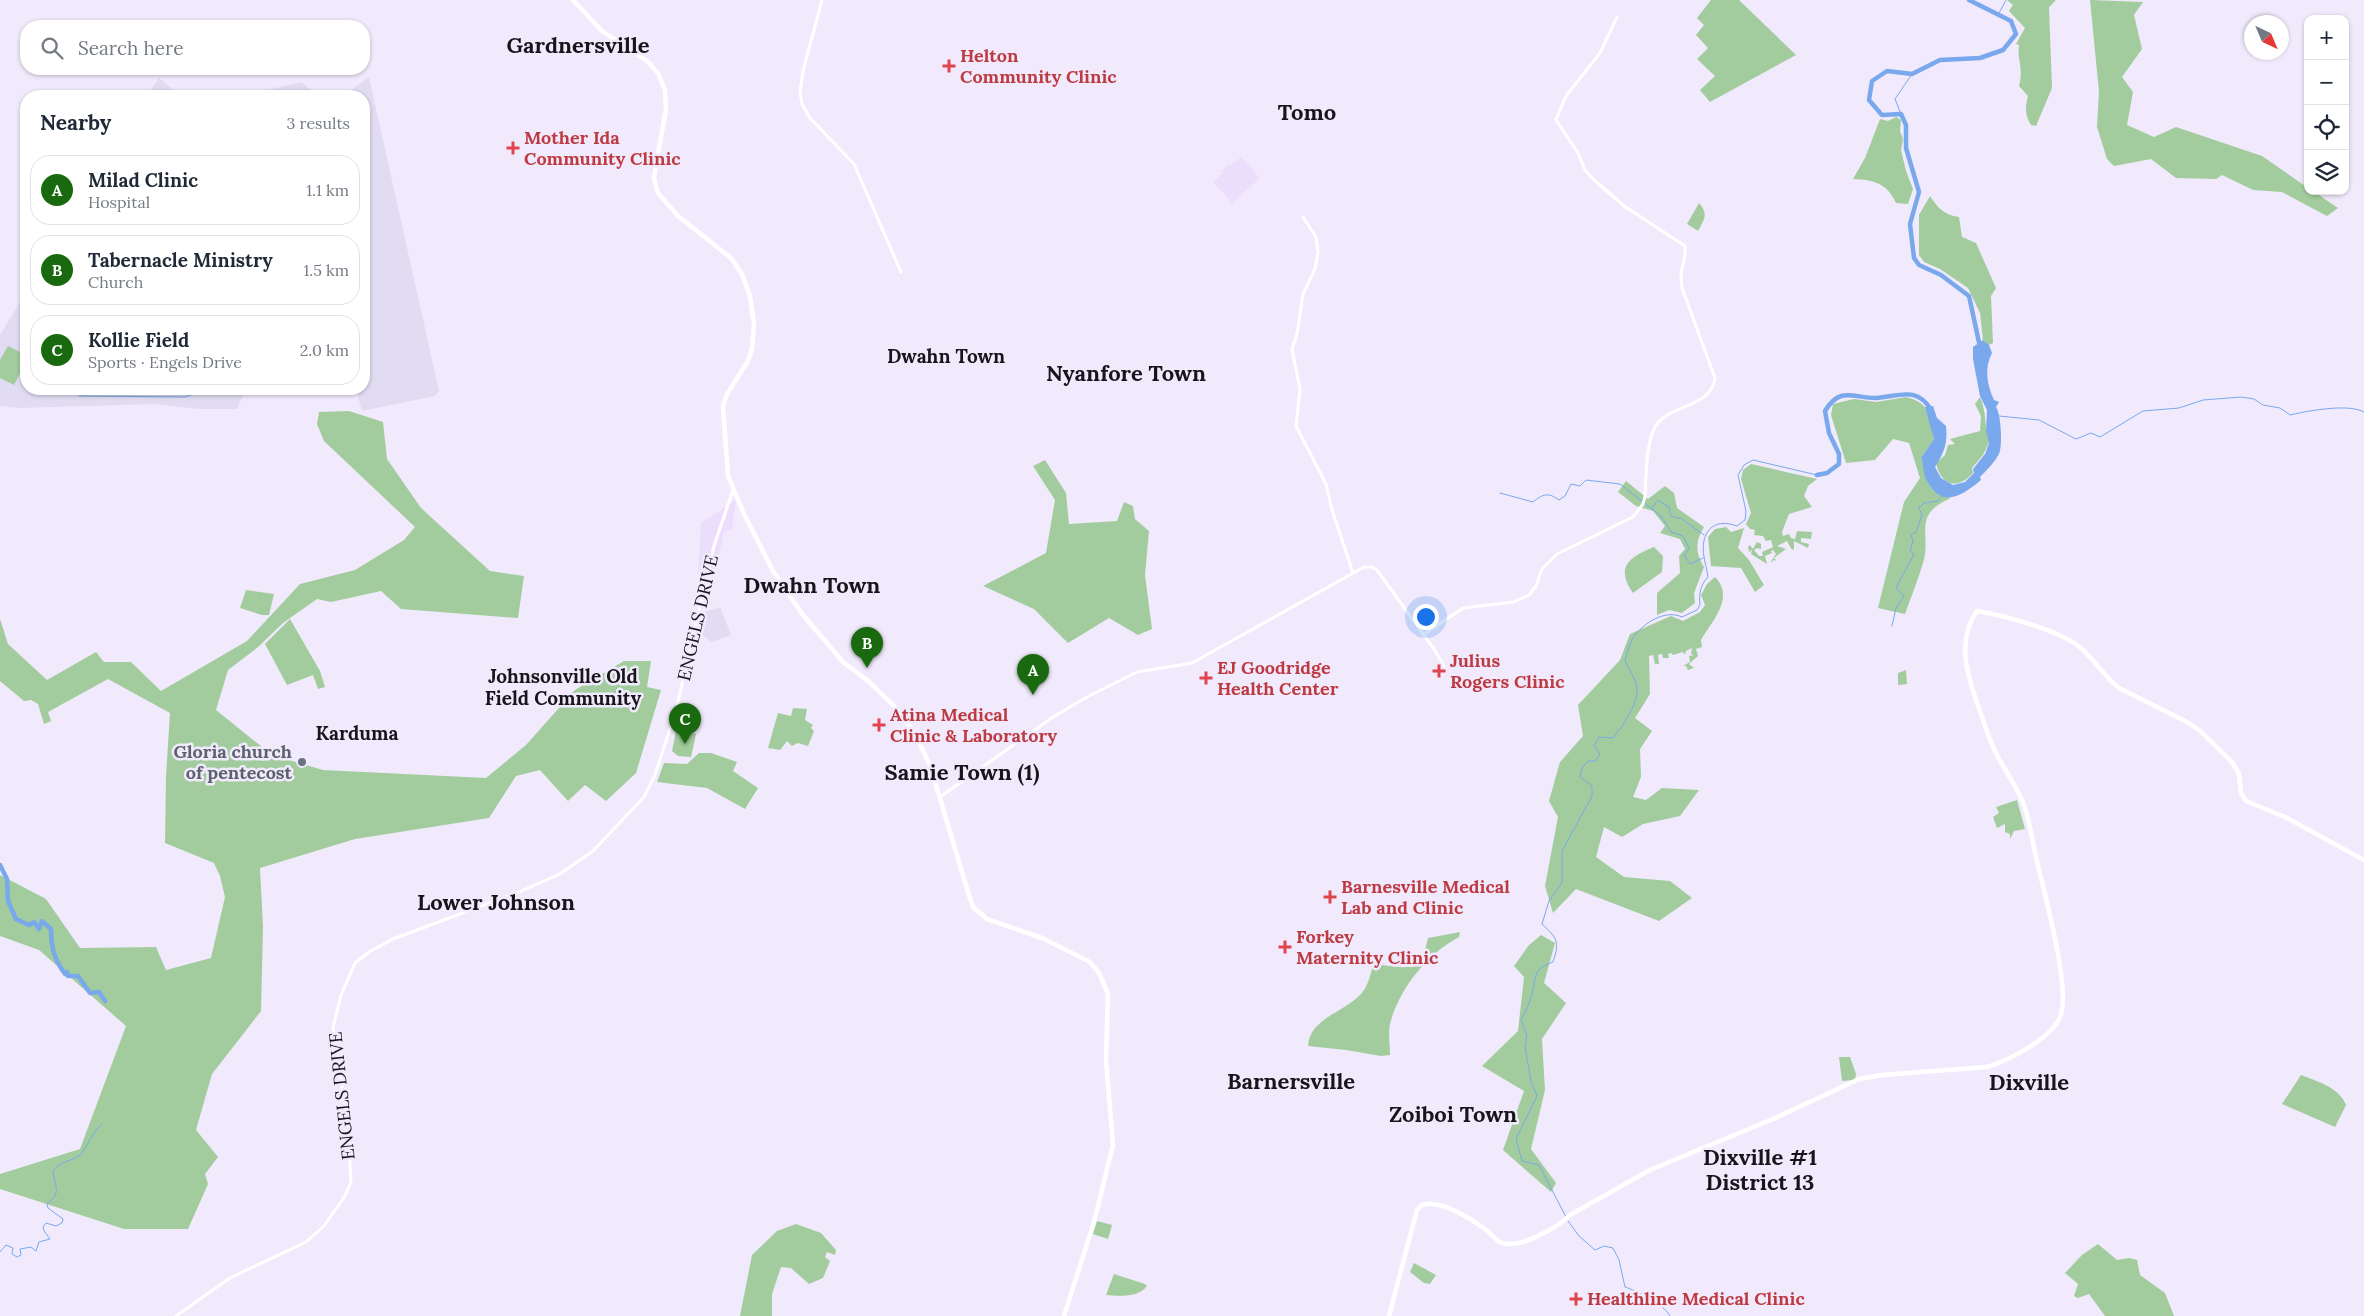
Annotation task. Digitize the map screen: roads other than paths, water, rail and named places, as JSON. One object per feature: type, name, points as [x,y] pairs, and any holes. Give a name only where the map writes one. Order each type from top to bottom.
[{"type":"main road","points":[[573,0],[602,31],[647,61],[658,73],[665,90],[666,108],[654,179],[658,193],[666,205],[731,258],[742,274],[750,296],[754,324],[752,349],[748,361],[727,394],[723,406],[725,460],[733,490],[773,571],[803,616],[843,662],[867,680],[893,705],[914,732],[930,765],[968,892],[977,912],[987,919],[1042,938],[1090,962],[1099,973],[1108,994],[1106,1060],[1113,1145],[1094,1221],[1064,1316]]},
{"type":"main road","points":[[1389,1316],[1418,1210],[1422,1205],[1433,1203],[1445,1208],[1485,1229],[1501,1242],[1508,1244],[1524,1241],[1563,1222],[1570,1215],[1650,1170],[1773,1119],[1852,1082],[1882,1075],[1987,1067],[1999,1064],[2048,1034],[2058,1022],[2063,1010],[2064,999],[2055,941],[2027,816],[2018,792],[1991,744],[1967,672],[1966,644],[1969,624],[1977,611],[2030,624],[2071,641],[2084,651],[2110,681],[2119,688],[2187,722],[2222,750],[2236,768],[2241,793],[2246,801],[2285,817],[2364,860]]},
{"type":"street","points":[[822,0],[803,71],[800,92],[802,104],[810,118],[854,164],[901,272]]},
{"type":"street","points":[[1423,634],[1463,608],[1514,602],[1530,595],[1536,586],[1542,569],[1557,554],[1633,517],[1645,496],[1650,439],[1654,428],[1666,415],[1695,402],[1712,391],[1715,378],[1682,288],[1680,274],[1686,255],[1685,246],[1624,206],[1592,178],[1585,170],[1578,153],[1556,120],[1566,96],[1600,53],[1617,17]]},
{"type":"street","points":[[1303,217],[1316,237],[1318,252],[1314,269],[1303,294],[1297,334],[1292,349],[1300,389],[1296,426],[1326,484],[1332,510],[1353,573]]},
{"type":"street","name":"ENGELS DRIVE","points":[[176,1316],[236,1275],[306,1242],[324,1226],[346,1196],[351,1182],[348,1126],[333,1028],[341,995],[355,963],[369,952],[393,939],[519,892],[560,874],[602,843],[644,797],[655,775],[676,710],[714,546],[733,490]]},
{"type":"street","points":[[940,796],[1047,722],[1087,697],[1137,672],[1192,664],[1368,566],[1377,570],[1443,664],[1446,670],[1441,676]]},
{"type":"water","points":[[1983,340],[1989,345],[1992,353],[1987,376],[1994,400],[1999,402],[1996,407],[2000,423],[2000,450],[1995,460],[1980,477],[1981,480],[1960,495],[1946,497],[1939,495],[1933,490],[1925,476],[1921,458],[1934,439],[1925,407],[1933,406],[1937,418],[1946,426],[1945,448],[1935,467],[1941,478],[1953,485],[1965,482],[1974,473],[1973,469],[1985,454],[1989,443],[1986,431],[1987,410],[1980,396],[1973,359],[1973,347]]},
{"type":"waterway","points":[[1969,0],[2011,21],[2016,34],[2003,50],[1980,58],[1940,60],[1912,74],[1887,71],[1872,81],[1869,100],[1882,115],[1901,114],[1906,125],[1906,148],[1919,192],[1910,224],[1914,258],[1919,265],[1941,275],[1969,296],[1980,347]]},
{"type":"waterway","points":[[1998,15],[2006,0]]},
{"type":"waterway","points":[[1901,114],[1895,99],[1912,74]]},
{"type":"waterway","points":[[1817,475],[1827,473],[1839,464],[1839,454],[1829,433],[1825,411],[1836,398],[1848,395],[1876,398],[1906,394],[1919,397],[1931,410]]},
{"type":"waterway","points":[[79,396],[185,397],[191,395]]},
{"type":"waterway","points":[[1999,416],[2039,420],[2076,439],[2091,433],[2100,437],[2143,411],[2179,408],[2203,400],[2241,397],[2254,399],[2263,405],[2280,408],[2290,415],[2338,408],[2357,409],[2364,412]]},
{"type":"waterway","points":[[1566,1217],[1539,1165],[1522,1161],[1516,1139],[1537,1096],[1531,1081],[1525,1047],[1527,1036],[1521,1020],[1530,1001],[1536,974],[1542,967],[1553,962],[1555,955],[1556,940],[1542,924],[1549,901],[1562,883],[1562,851],[1592,796],[1592,786],[1580,777],[1582,768],[1588,761],[1595,761],[1600,754],[1594,746],[1599,737],[1613,738],[1626,721],[1636,700],[1637,687],[1625,661],[1629,646],[1637,632],[1655,619],[1669,615],[1682,617],[1697,610],[1700,605],[1701,590],[1703,583],[1708,577],[1703,548],[1706,534],[1715,526],[1721,524],[1737,526],[1745,520],[1746,511],[1738,475],[1744,465],[1753,460],[1817,475]]},
{"type":"waterway","points":[[1500,493],[1533,502],[1546,495],[1559,500],[1565,496],[1571,484],[1580,486],[1586,480],[1620,484],[1661,516],[1671,532],[1683,536],[1689,548],[1684,555],[1690,564],[1703,558]]},
{"type":"waterway","points":[[1892,626],[1896,608],[1904,596],[1896,588],[1914,554],[1910,551],[1913,541],[1911,535],[1916,532],[1922,515],[1919,508],[1924,503],[1938,501],[1943,495]]},
{"type":"waterway","points":[[1652,508],[1658,500],[1669,507],[1671,516],[1682,519],[1704,535]]},
{"type":"waterway","points":[[0,865],[7,879],[8,901],[16,919],[29,925],[34,922],[39,929],[42,921],[51,929],[54,953],[65,974],[67,972],[68,976],[78,976],[90,993],[99,992],[105,1001]]},
{"type":"waterway","points":[[0,1252],[6,1245],[13,1248],[12,1254],[17,1257],[21,1255],[20,1249],[31,1247],[36,1251],[39,1242],[50,1239],[43,1227],[46,1223],[56,1226],[62,1223],[63,1219],[48,1208],[47,1204],[52,1200],[56,1192],[53,1171],[59,1165],[81,1154],[102,1124]]},
{"type":"waterway","points":[[1568,1221],[1579,1236],[1595,1250],[1604,1246],[1613,1248],[1619,1260],[1625,1287],[1657,1303],[1670,1316]]},
{"type":"place","name":"Helton Community Clinic","points":[[949,66]]},
{"type":"place","name":"Mother Ida Community Clinic","points":[[513,148]]},
{"type":"place","name":"Tabernacle Ministry","points":[[867,668]]},
{"type":"place","name":"Julius Rogers Clinic","points":[[1439,671]]},
{"type":"place","name":"EJ Goodridge Health Center","points":[[1206,678]]},
{"type":"place","name":"Milad Clinic","points":[[1033,695]]},
{"type":"place","name":"Atina Medical Clinic & Laboratory","points":[[879,725]]},
{"type":"place","name":"Kollie Field","points":[[685,744]]},
{"type":"place","name":"Gloria church of pentecost","points":[[302,762]]},
{"type":"place","name":"Barnesville Medical Lab and Clinic","points":[[1330,897]]},
{"type":"place","name":"Forkey Maternity Clinic","points":[[1285,947]]},
{"type":"place","name":"Healthline Medical Clinic","points":[[1576,1299]]},
{"type":"district","name":"Gardnersville","points":[[578,45]]},
{"type":"district","name":"Tomo","points":[[1307,112]]},
{"type":"district","name":"Dwahn Town","points":[[946,356]]},
{"type":"district","name":"Nyanfore Town","points":[[1126,373]]},
{"type":"district","name":"Dwahn Town","points":[[812,585]]},
{"type":"district","name":"Johnsonville Old Field Community","points":[[563,687]]},
{"type":"district","name":"Karduma","points":[[357,733]]},
{"type":"district","name":"Samie Town (1)","points":[[962,772]]},
{"type":"district","name":"Lower Johnson","points":[[496,902]]},
{"type":"district","name":"Barnersville","points":[[1291,1081]]},
{"type":"district","name":"Dixville","points":[[2029,1082]]},
{"type":"district","name":"Zoiboi Town","points":[[1453,1114]]},
{"type":"district","name":"Dixville #1 District 13","points":[[1760,1170]]}]
